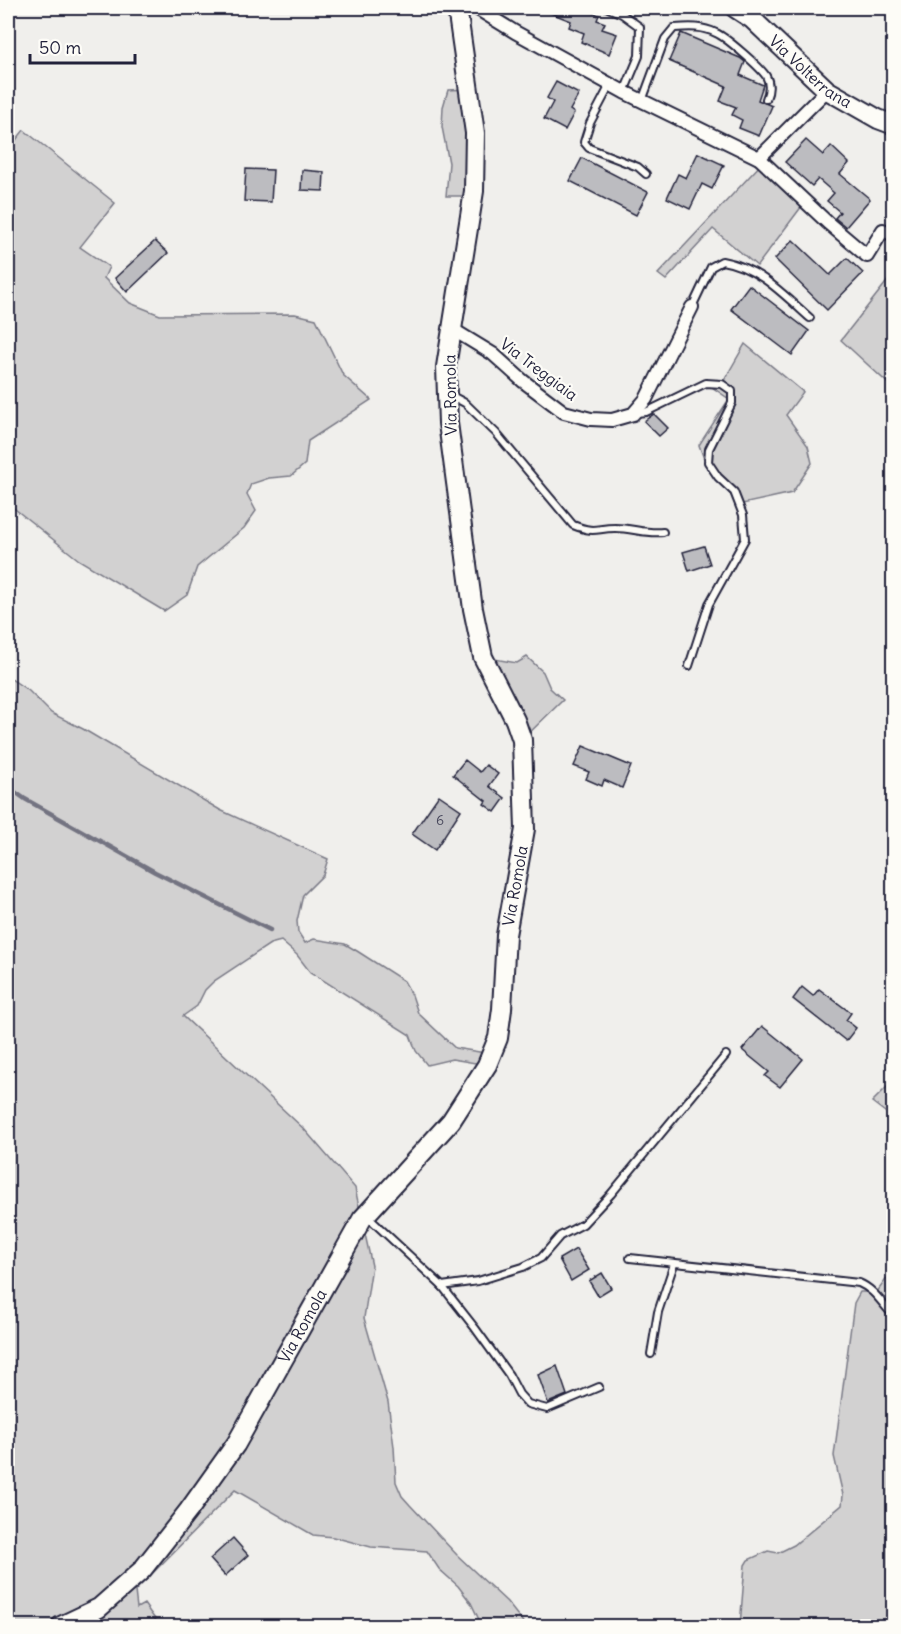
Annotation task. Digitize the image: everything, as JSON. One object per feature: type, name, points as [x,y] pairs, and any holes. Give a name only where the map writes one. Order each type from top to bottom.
[{"type":"street","name":"Via Romola","points":[[61,1626],[99,1608],[142,1570],[189,1510],[236,1444],[356,1228],[366,1214],[451,1121],[487,1065],[498,1038],[506,935],[525,829],[522,740],[515,720],[483,657],[473,609],[450,434],[446,367],[474,191],[475,133],[457,8]]},
{"type":"street","points":[[476,8],[624,92],[759,158],[828,224],[867,256],[883,230],[894,235]]},
{"type":"street","name":"Via Volterrana","points":[[735,8],[752,19],[827,90],[878,119],[894,125]]},
{"type":"street","points":[[759,158],[827,90]]},
{"type":"street","points":[[633,414],[646,399],[692,307]]},
{"type":"street","name":"Via Treggiaia","points":[[452,329],[493,354],[523,381],[564,412],[591,419],[612,420],[633,414]]},
{"type":"lane","points":[[608,8],[632,20],[640,27],[639,56],[624,92]]},
{"type":"lane","points":[[642,101],[664,39],[674,28],[695,26],[718,33],[767,77],[769,92],[766,99]]},
{"type":"lane","points":[[610,84],[590,123],[584,142],[589,148],[638,167],[646,174]]},
{"type":"lane","points":[[692,307],[711,267],[722,261],[736,263],[758,273],[810,318]]},
{"type":"lane","points":[[633,414],[646,412],[706,383],[722,384],[732,391],[732,404],[709,448],[708,462],[718,477],[734,492],[743,515],[745,539],[709,604],[689,666]]},
{"type":"lane","points":[[447,393],[465,403],[496,433],[573,525],[589,531],[615,528],[650,534],[663,532]]},
{"type":"lane","points":[[442,1286],[478,1281],[523,1267],[541,1258],[560,1236],[583,1224],[611,1194],[726,1055]]},
{"type":"lane","points":[[366,1214],[442,1286],[475,1328],[528,1404],[547,1409],[599,1387]]},
{"type":"lane","points":[[630,1258],[859,1283],[871,1288],[879,1301],[894,1316]]},
{"type":"lane","points":[[651,1354],[658,1312],[674,1264]]},
{"type":"shaded area","points":[[469,89],[473,196],[446,196],[449,163],[442,127],[443,107],[448,90]]},
{"type":"shaded area","points":[[24,130],[115,203],[80,247],[109,267],[104,278],[130,303],[160,315],[295,314],[316,319],[343,375],[371,400],[308,441],[305,464],[291,476],[269,478],[251,484],[247,494],[256,511],[244,528],[197,567],[187,595],[164,611],[79,560],[11,506],[8,509],[8,150]]},
{"type":"shaded area","points":[[763,162],[805,202],[757,266],[713,229],[666,280],[658,274]]},
{"type":"shaded area","points":[[893,274],[893,388],[841,340]]},
{"type":"shaded area","points":[[745,344],[803,392],[786,415],[808,446],[812,463],[792,493],[738,505],[704,459],[699,445],[729,399],[706,383],[722,384]]},
{"type":"shaded area","points":[[483,657],[517,663],[527,657],[543,672],[550,688],[563,700],[522,740]]},
{"type":"shaded area","points":[[8,678],[29,691],[51,713],[83,729],[220,810],[328,859],[323,875],[303,895],[297,921],[298,932],[305,943],[314,939],[345,944],[357,951],[404,981],[418,1013],[455,1048],[492,1054],[487,1065],[452,1059],[427,1065],[416,1051],[410,1035],[310,972],[297,955],[281,941],[270,944],[214,981],[205,990],[197,1006],[183,1016],[304,1129],[355,1188],[372,1266],[364,1318],[388,1402],[396,1482],[402,1496],[410,1505],[457,1555],[507,1602],[526,1626],[482,1626],[471,1603],[458,1586],[439,1569],[427,1551],[371,1547],[333,1537],[313,1535],[235,1490],[135,1591],[137,1608],[144,1604],[160,1626],[8,1626]]},
{"type":"shaded area","points":[[893,1081],[893,1118],[872,1102]]},
{"type":"shaded area","points":[[893,1270],[893,1626],[740,1626],[745,1565],[748,1560],[768,1551],[778,1553],[794,1545],[842,1505],[843,1495],[834,1456],[854,1303],[860,1292],[868,1292],[874,1296]]},
{"type":"building","points":[[538,8],[590,8],[589,11],[599,15],[597,20],[605,23],[602,29],[617,34],[609,54],[581,42],[584,33],[569,27],[571,21]]},
{"type":"building","points":[[681,33],[740,58],[745,62],[740,75],[763,85],[758,100],[772,106],[759,136],[739,128],[742,120],[732,115],[736,107],[720,101],[726,86],[669,61]]},
{"type":"building","points":[[556,82],[579,94],[570,110],[574,113],[565,130],[544,119],[553,102],[547,98]]},
{"type":"building","points":[[806,140],[823,155],[831,146],[849,163],[840,174],[870,199],[846,227],[835,218],[840,212],[827,201],[834,193],[818,179],[812,186],[785,162]]},
{"type":"building","points":[[698,153],[724,165],[712,189],[702,184],[690,209],[667,198],[678,174],[686,178]]},
{"type":"building","points":[[582,158],[648,192],[636,215],[570,181]]},
{"type":"building","points":[[246,169],[273,170],[271,202],[244,201]]},
{"type":"building","points":[[302,170],[324,172],[323,191],[301,190]]},
{"type":"building","points":[[793,240],[830,275],[847,258],[863,273],[827,310],[775,259]]},
{"type":"building","points":[[155,241],[168,253],[127,292],[115,278]]},
{"type":"building","points":[[749,285],[809,331],[792,355],[731,309]]},
{"type":"building","points":[[654,414],[668,428],[659,436],[644,421]]},
{"type":"building","points":[[704,546],[710,564],[689,571],[683,552]]},
{"type":"building","points":[[583,746],[631,766],[622,788],[604,780],[602,786],[586,779],[589,772],[574,766]]},
{"type":"building","points":[[465,760],[480,772],[486,765],[498,774],[489,786],[505,798],[495,812],[484,804],[486,801],[453,775]]},
{"type":"building","points":[[439,795],[461,810],[435,850],[412,834]]},
{"type":"building","points":[[802,987],[813,996],[819,989],[851,1013],[846,1020],[856,1028],[846,1041],[793,999]]},
{"type":"building","points":[[762,1026],[803,1059],[780,1087],[765,1076],[769,1072],[742,1050]]},
{"type":"building","points":[[576,1249],[589,1270],[571,1281],[559,1259]]},
{"type":"building","points":[[602,1273],[611,1288],[598,1296],[589,1281]]},
{"type":"building","points":[[557,1366],[567,1395],[548,1403],[538,1375]]},
{"type":"building","points":[[233,1538],[248,1555],[225,1576],[210,1559]]},
{"type":"waterway","points":[[8,787],[25,799],[155,872],[270,930]]}]
